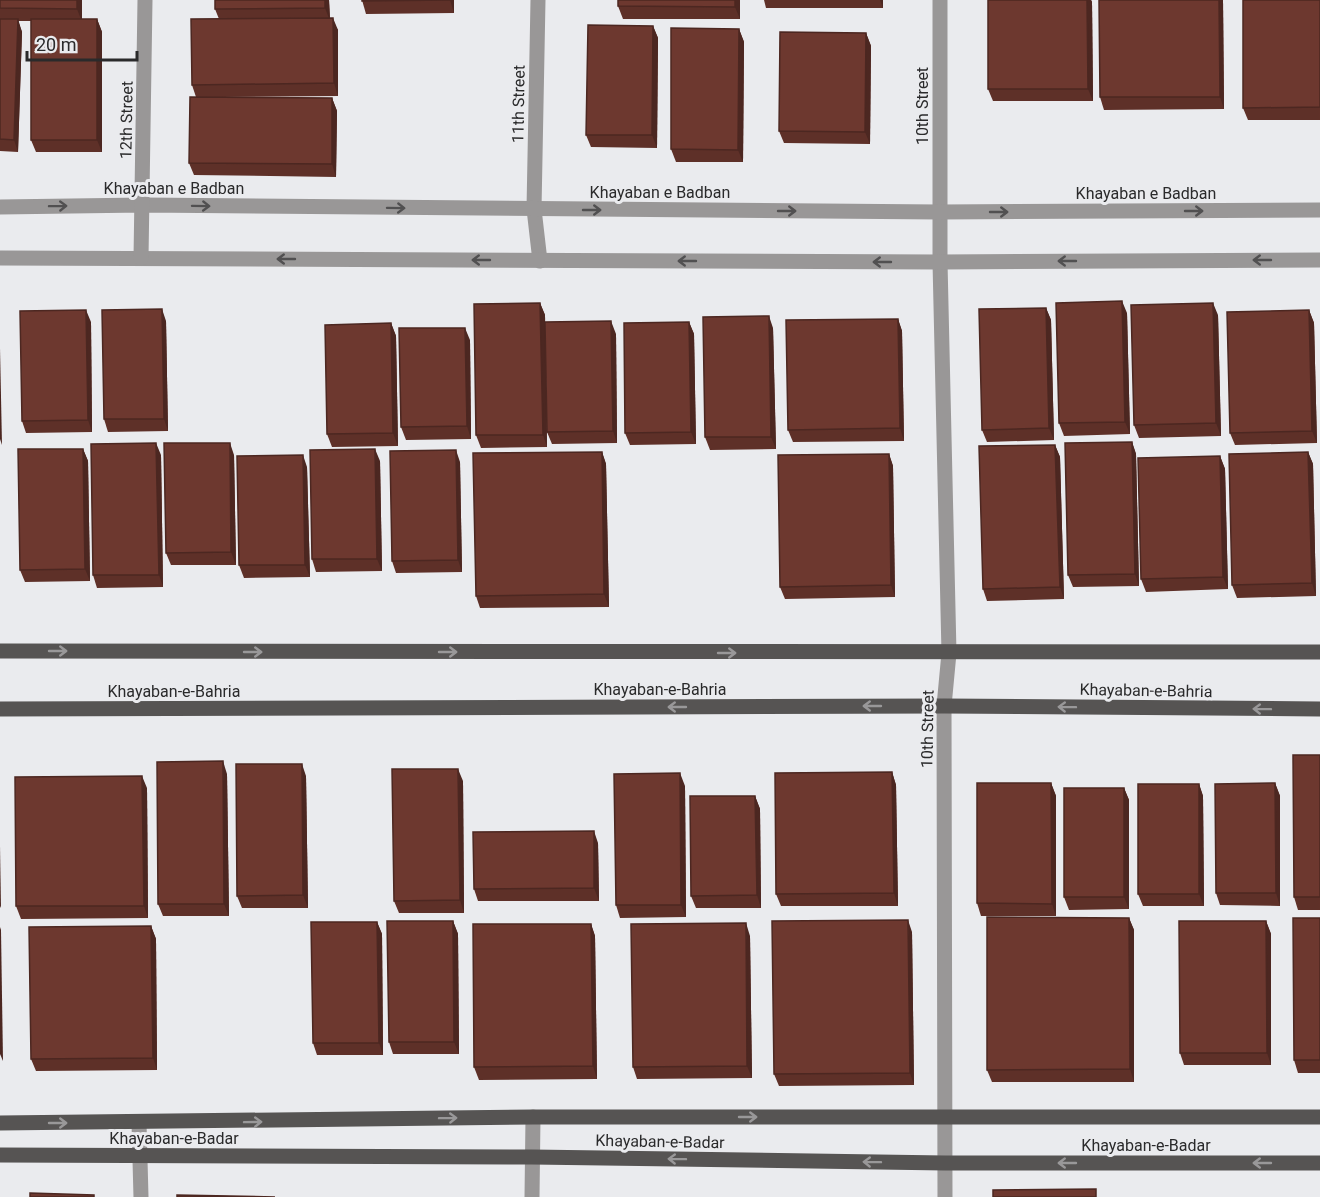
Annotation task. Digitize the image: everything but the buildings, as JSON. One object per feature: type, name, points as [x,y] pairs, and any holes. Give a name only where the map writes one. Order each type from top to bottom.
[{"type":"main road","points":[[0,651],[1320,652]]},
{"type":"main road","name":"Khayaban-e-Bahria","points":[[0,709],[944,706],[1320,710]]},
{"type":"main road","name":"Khayaban-e-Badar","points":[[0,1123],[533,1117],[1320,1117]]},
{"type":"main road","name":"Khayaban-e-Badar","points":[[0,1155],[532,1157],[945,1163],[1320,1163]]},
{"type":"street","name":"12th Street","points":[[141,258],[146,0]]},
{"type":"street","name":"11th Street","points":[[538,0],[534,209],[540,261]]},
{"type":"street","name":"10th Street","points":[[940,0],[940,262],[949,653],[944,706],[945,1197]]},
{"type":"street","name":"Khayaban e Badban","points":[[0,207],[142,205],[940,213],[1320,210]]},
{"type":"street","points":[[0,258],[940,262],[1320,260]]},
{"type":"street","points":[[532,1197],[533,1117]]},
{"type":"street","points":[[139,1123],[141,1197]]}]
